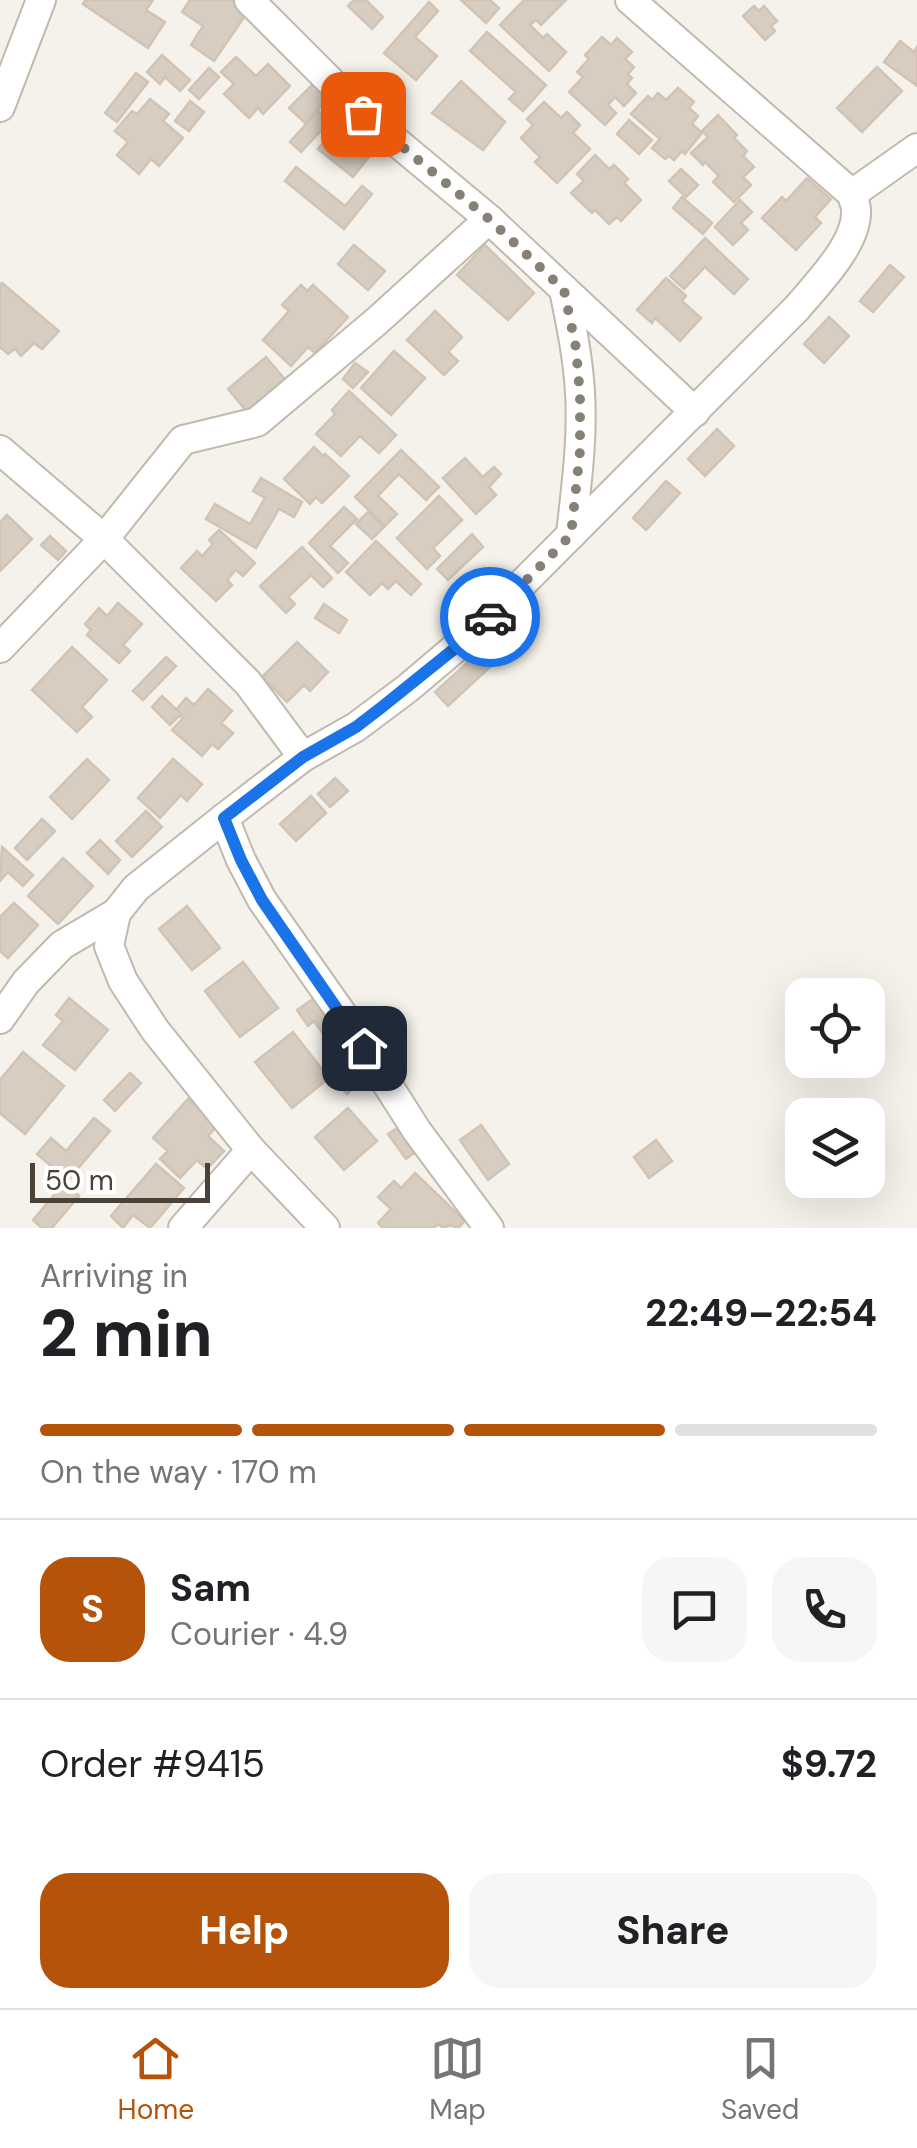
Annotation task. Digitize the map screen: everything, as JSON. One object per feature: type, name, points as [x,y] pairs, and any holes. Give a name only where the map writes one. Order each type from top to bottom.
[{"type":"street","points":[[0,107],[41,0]]},
{"type":"street","points":[[249,0],[363,114],[489,219],[695,412]]},
{"type":"street","points":[[0,1019],[26,982],[62,945],[116,913],[136,888],[224,818],[303,757],[356,727],[474,633],[797,308],[839,256],[856,213],[852,194],[630,0]]},
{"type":"street","points":[[852,194],[917,148]]},
{"type":"street","points":[[0,648],[104,540],[183,440],[257,422],[377,321],[489,219]]},
{"type":"street","points":[[564,290],[576,348],[580,396],[580,451],[571,535]]},
{"type":"street","points":[[0,450],[104,540],[248,683],[303,757]]},
{"type":"street","points":[[224,818],[262,900],[347,1021],[417,1132],[489,1228]]},
{"type":"street","points":[[116,913],[109,946],[122,981],[251,1150],[325,1228]]},
{"type":"street","points":[[184,1228],[251,1150]]},
{"type":"building","points":[[85,0],[153,0],[146,10],[165,22],[148,48],[83,4]]},
{"type":"building","points":[[190,0],[234,0],[249,10],[214,61],[191,45],[203,26],[182,12]]},
{"type":"building","points":[[354,0],[366,0],[383,17],[372,29],[348,6]]},
{"type":"building","points":[[461,0],[490,0],[499,8],[486,23]]},
{"type":"building","points":[[524,0],[566,0],[541,25],[536,20],[530,25],[566,52],[549,71],[500,25]]},
{"type":"building","points":[[429,2],[438,11],[415,37],[437,56],[416,80],[384,53]]},
{"type":"building","points":[[754,6],[759,11],[764,6],[777,21],[771,26],[775,31],[765,40],[743,16]]},
{"type":"building","points":[[487,32],[546,85],[523,111],[509,99],[516,92],[470,51]]},
{"type":"building","points":[[602,37],[611,45],[617,38],[632,52],[625,59],[634,67],[627,84],[636,93],[624,106],[615,97],[608,105],[616,113],[605,125],[569,92],[583,77],[577,72],[589,59],[585,55]]},
{"type":"building","points":[[900,41],[914,52],[917,47],[917,86],[884,62]]},
{"type":"building","points":[[162,55],[190,80],[180,91],[165,77],[160,84],[147,72]]},
{"type":"building","points":[[236,57],[256,76],[268,64],[290,86],[263,114],[258,108],[249,118],[224,94],[234,84],[221,72]]},
{"type":"building","points":[[877,67],[902,91],[862,132],[837,108]]},
{"type":"building","points":[[209,68],[219,77],[199,99],[189,90]]},
{"type":"building","points":[[136,73],[148,82],[117,122],[105,113]]},
{"type":"building","points":[[461,81],[505,122],[483,150],[432,113]]},
{"type":"building","points":[[315,82],[330,97],[305,123],[289,108]]},
{"type":"building","points":[[678,88],[694,102],[689,108],[698,116],[692,124],[702,133],[685,154],[682,151],[674,160],[669,156],[665,159],[652,148],[660,139],[631,114],[648,96],[652,100],[658,93],[666,100]]},
{"type":"building","points":[[150,99],[169,114],[163,121],[183,138],[159,166],[151,159],[139,174],[117,155],[128,142],[115,131],[132,111],[137,114]]},
{"type":"building","points":[[190,101],[204,112],[189,131],[175,121]]},
{"type":"building","points":[[544,102],[561,118],[567,112],[580,125],[573,133],[590,149],[557,183],[535,162],[540,157],[521,138],[533,125],[527,119]]},
{"type":"building","points":[[318,111],[330,121],[301,152],[290,142]]},
{"type":"building","points":[[345,115],[380,143],[353,177],[318,149]]},
{"type":"building","points":[[718,115],[737,135],[734,138],[747,151],[743,156],[754,167],[743,177],[751,185],[734,202],[713,182],[719,176],[691,153],[708,137],[702,131]]},
{"type":"building","points":[[629,120],[652,140],[639,154],[617,134]]},
{"type":"building","points":[[595,155],[609,169],[614,165],[628,179],[624,183],[641,200],[621,221],[617,217],[609,224],[571,193],[584,181],[577,174]]},
{"type":"building","points":[[296,167],[345,206],[362,186],[372,194],[344,229],[285,181]]},
{"type":"building","points":[[681,169],[698,185],[686,197],[669,181]]},
{"type":"building","points":[[807,178],[831,199],[815,217],[821,223],[796,250],[762,218],[782,197],[786,201]]},
{"type":"building","points":[[682,197],[712,223],[703,234],[673,208]]},
{"type":"building","points":[[740,200],[752,212],[741,223],[748,230],[733,245],[715,227]]},
{"type":"building","points":[[705,238],[748,279],[734,294],[705,267],[684,289],[670,276]]},
{"type":"building","points":[[354,245],[385,271],[368,290],[338,264]]},
{"type":"building","points":[[485,245],[534,293],[508,320],[457,275]]},
{"type":"building","points":[[890,265],[904,277],[873,312],[860,301]]},
{"type":"building","points":[[666,278],[686,296],[682,301],[701,318],[680,341],[655,318],[652,323],[637,310]]},
{"type":"building","points":[[2,283],[59,331],[42,349],[34,343],[21,356],[15,349],[8,354],[0,347]]},
{"type":"building","points":[[301,285],[307,291],[313,285],[348,317],[315,353],[308,347],[291,366],[263,340],[289,311],[282,305]]},
{"type":"building","points":[[435,311],[462,337],[448,352],[458,361],[444,375],[407,340]]},
{"type":"building","points":[[829,317],[849,336],[824,363],[804,344]]},
{"type":"building","points":[[394,351],[425,378],[391,415],[361,388]]},
{"type":"building","points":[[266,357],[288,383],[248,413],[228,389]]},
{"type":"building","points":[[355,363],[368,372],[353,388],[343,379]]},
{"type":"building","points":[[349,391],[396,435],[379,453],[360,436],[341,456],[316,434]]},
{"type":"building","points":[[717,429],[734,446],[705,476],[688,459]]},
{"type":"building","points":[[314,447],[349,476],[322,503],[316,497],[310,504],[284,479]]},
{"type":"building","points":[[401,450],[439,487],[426,500],[399,474],[378,496],[397,514],[385,526],[355,497]]},
{"type":"building","points":[[465,458],[483,477],[494,467],[501,474],[489,487],[496,495],[476,514],[443,478]]},
{"type":"building","points":[[261,478],[302,502],[294,517],[279,509],[256,548],[206,519],[215,504],[250,524],[265,498],[253,491]]},
{"type":"building","points":[[666,481],[680,493],[646,530],[633,518]]},
{"type":"building","points":[[439,496],[462,520],[433,548],[440,556],[427,569],[397,538]]},
{"type":"building","points":[[344,507],[357,519],[330,546],[348,563],[338,573],[309,543]]},
{"type":"building","points":[[368,512],[384,527],[372,539],[356,524]]},
{"type":"building","points":[[7,515],[32,539],[0,571],[0,522]]},
{"type":"building","points":[[219,530],[255,563],[243,576],[236,570],[227,580],[232,585],[216,601],[181,568],[197,551],[202,556]]},
{"type":"building","points":[[472,534],[483,547],[448,580],[437,569]]},
{"type":"building","points":[[50,536],[66,551],[58,560],[41,545]]},
{"type":"building","points":[[376,541],[421,584],[411,595],[396,581],[388,589],[382,583],[370,595],[346,572]]},
{"type":"building","points":[[302,547],[332,578],[323,587],[311,575],[288,597],[295,604],[286,613],[260,586]]},
{"type":"building","points":[[118,603],[142,624],[123,645],[130,651],[119,663],[87,635],[91,630],[85,624],[99,608],[107,616]]},
{"type":"building","points":[[324,604],[347,620],[339,633],[315,618]]},
{"type":"building","points":[[491,641],[503,655],[448,706],[435,692]]},
{"type":"building","points":[[297,642],[328,672],[310,691],[304,685],[287,702],[262,677]]},
{"type":"building","points":[[72,647],[107,680],[82,707],[92,717],[77,732],[32,690]]},
{"type":"building","points":[[166,657],[176,666],[143,700],[133,691]]},
{"type":"building","points":[[208,689],[232,711],[221,723],[233,733],[218,749],[212,744],[202,756],[172,730],[183,718],[175,711],[186,698],[194,705]]},
{"type":"building","points":[[162,696],[181,714],[170,725],[152,707]]},
{"type":"building","points":[[87,759],[109,780],[72,819],[50,797]]},
{"type":"building","points":[[173,759],[202,784],[187,801],[181,795],[160,818],[138,798]]},
{"type":"building","points":[[335,778],[348,791],[330,807],[318,794]]},
{"type":"building","points":[[311,796],[326,813],[296,841],[280,824]]},
{"type":"building","points":[[146,811],[162,827],[132,857],[116,841]]},
{"type":"building","points":[[42,819],[55,831],[27,860],[15,848]]},
{"type":"building","points":[[100,840],[120,860],[108,874],[87,853]]},
{"type":"building","points":[[2,847],[33,875],[23,886],[8,872],[0,881]]},
{"type":"building","points":[[63,858],[93,886],[58,924],[28,896]]},
{"type":"building","points":[[14,903],[38,925],[8,958],[0,951],[0,917]]},
{"type":"building","points":[[187,906],[220,948],[192,970],[159,929]]},
{"type":"building","points":[[243,962],[278,1008],[240,1037],[205,991]]},
{"type":"building","points":[[320,994],[357,1045],[340,1057],[314,1021],[308,1026],[297,1010]]},
{"type":"building","points":[[69,998],[108,1030],[75,1070],[43,1045],[63,1021],[56,1015]]},
{"type":"building","points":[[293,1032],[329,1078],[292,1108],[255,1062]]},
{"type":"building","points":[[23,1052],[64,1086],[25,1134],[0,1113],[0,1080]]},
{"type":"building","points":[[359,1054],[373,1067],[347,1094],[333,1080]]},
{"type":"building","points":[[130,1073],[141,1083],[115,1111],[104,1100]]},
{"type":"building","points":[[188,1099],[218,1125],[208,1136],[224,1151],[207,1169],[197,1160],[180,1178],[160,1159],[168,1151],[153,1138]]},
{"type":"building","points":[[348,1108],[377,1141],[344,1170],[315,1137]]},
{"type":"building","points":[[94,1118],[110,1131],[68,1180],[37,1154],[51,1138],[66,1151]]},
{"type":"building","points":[[481,1125],[509,1164],[488,1180],[460,1140]]},
{"type":"building","points":[[400,1126],[417,1151],[406,1159],[388,1134]]},
{"type":"building","points":[[656,1140],[672,1161],[649,1178],[634,1157]]},
{"type":"building","points":[[156,1164],[184,1188],[150,1228],[133,1215],[123,1228],[111,1216]]},
{"type":"building","points":[[415,1173],[465,1221],[458,1228],[438,1224],[434,1228],[383,1228],[378,1223],[391,1209],[378,1197],[394,1181],[401,1188]]},
{"type":"building","points":[[64,1183],[79,1196],[52,1228],[42,1228],[33,1220]]},
{"type":"way so far","points":[[363,114],[489,219],[564,290],[576,348],[580,396],[580,451],[571,535],[490,617]]},
{"type":"route","points":[[364,1048],[262,900],[224,818],[303,757],[356,727],[408,688],[490,617]]}]
